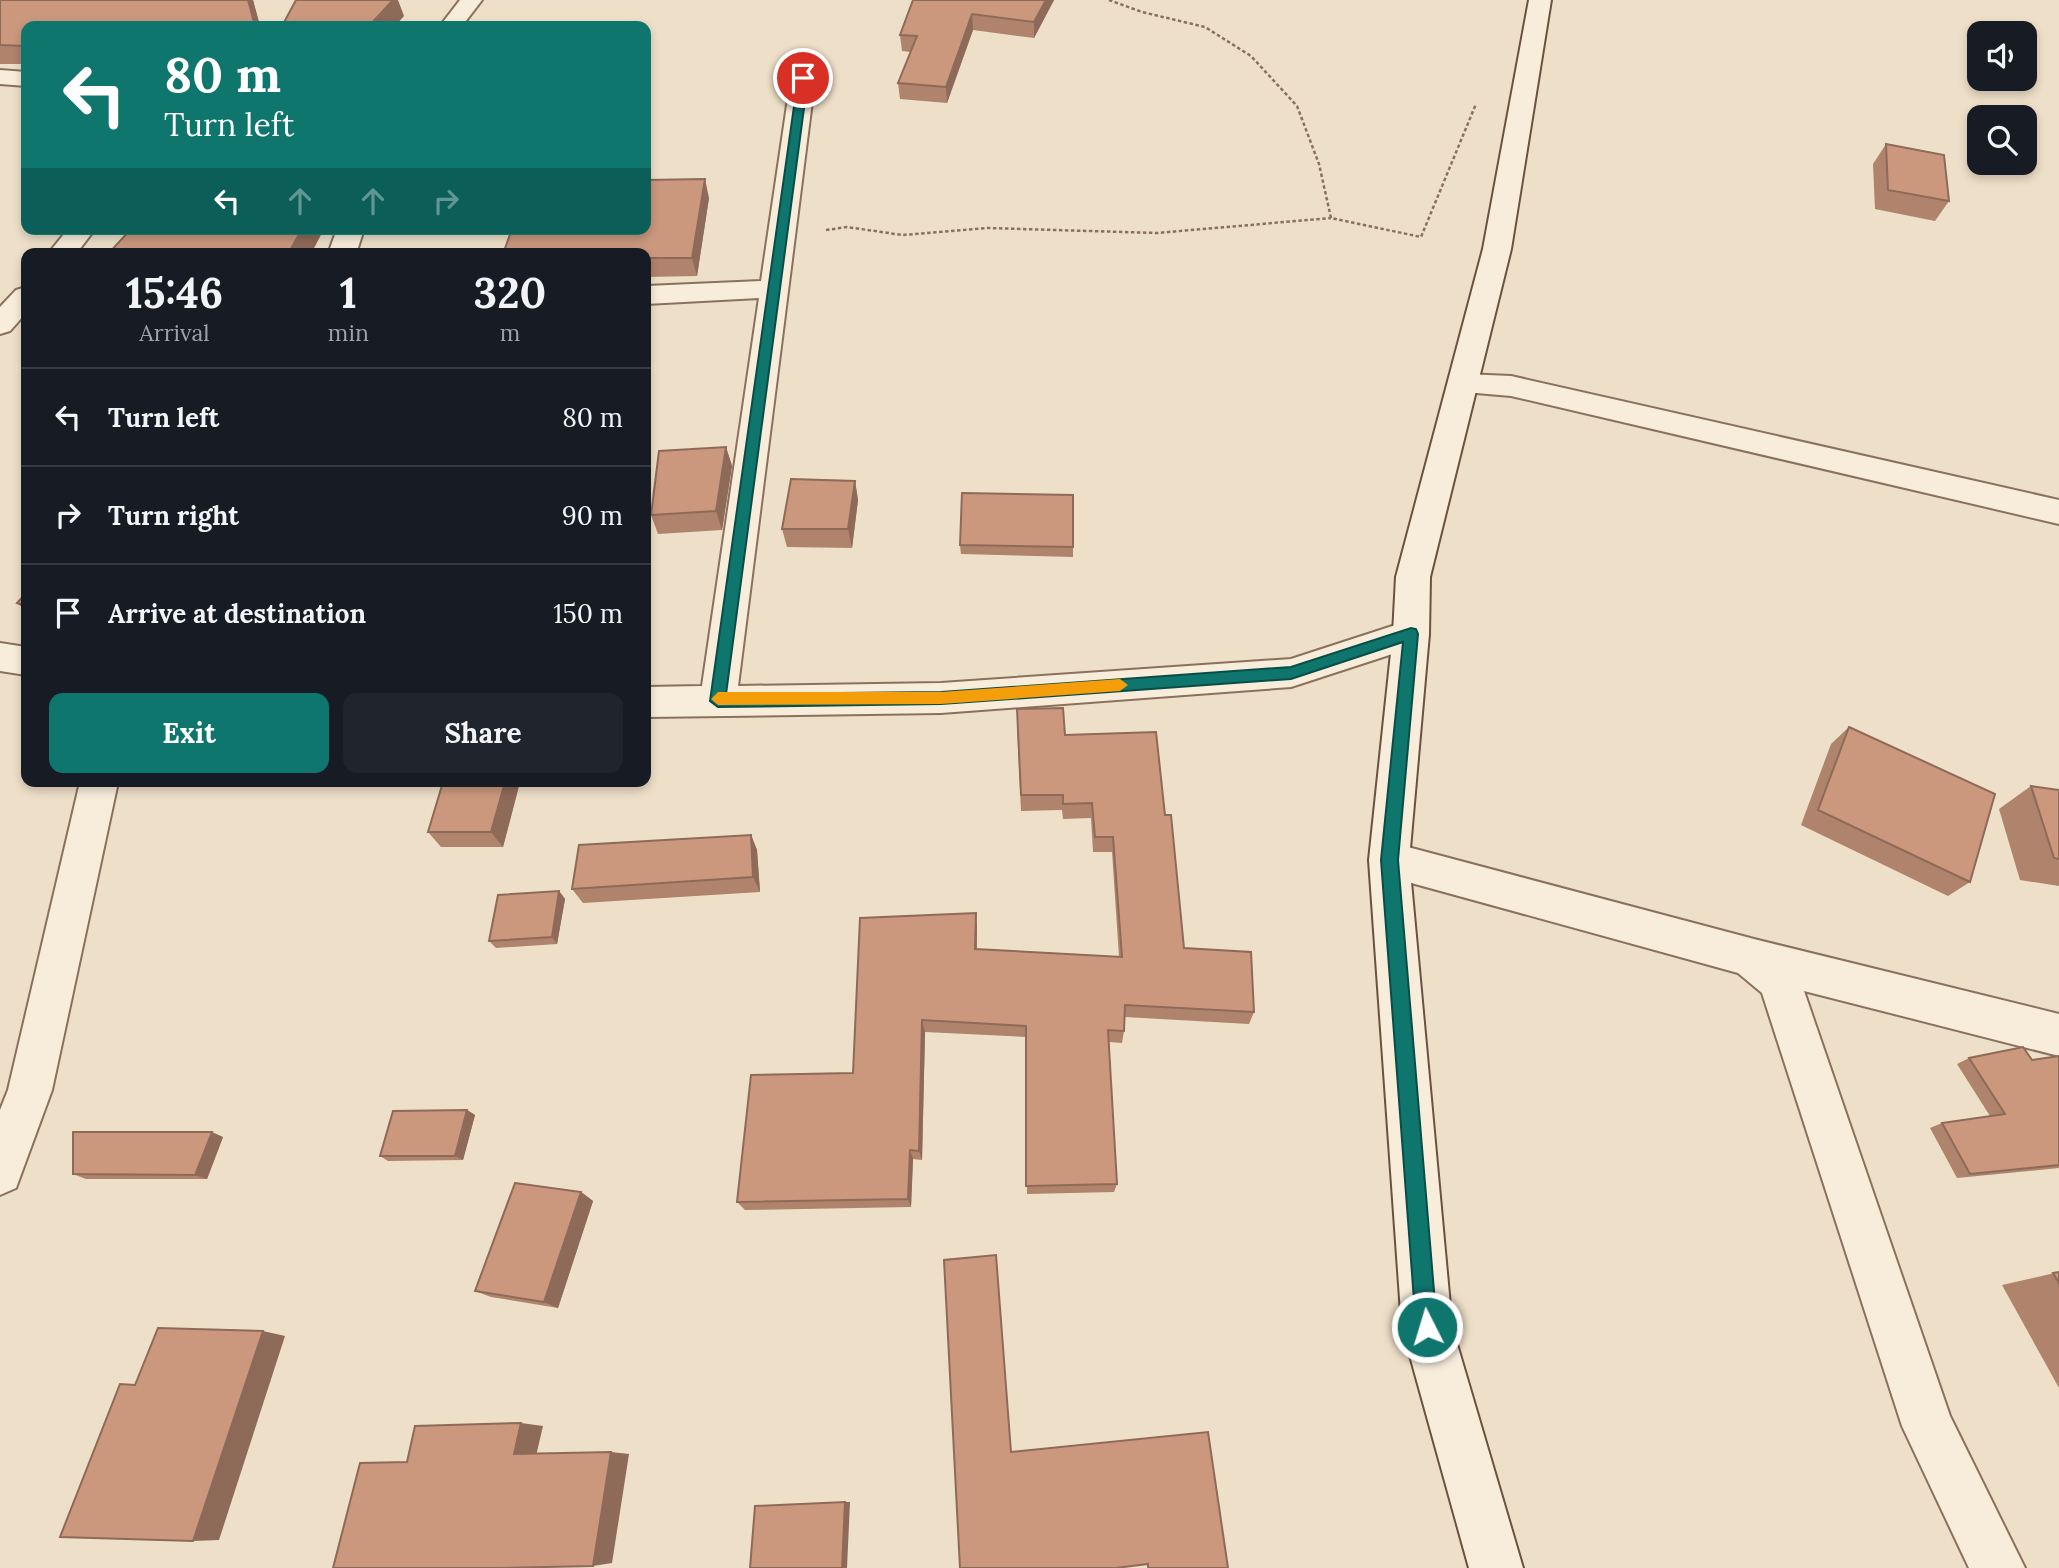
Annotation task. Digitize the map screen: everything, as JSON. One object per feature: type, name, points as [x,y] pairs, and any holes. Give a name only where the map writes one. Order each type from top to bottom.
[{"type":"street","points":[[455,21],[471,0]]},
{"type":"street","points":[[1496,1568],[1427,1327],[1389,860],[1411,634],[1413,577],[1497,249],[1540,0]]},
{"type":"street","points":[[0,77],[21,79]]},
{"type":"street","points":[[718,701],[803,78]]},
{"type":"street","points":[[651,295],[774,289]]},
{"type":"street","points":[[0,324],[21,301]]},
{"type":"street","points":[[1464,384],[1511,386],[2059,512]]},
{"type":"street","points":[[651,702],[941,698],[1291,673],[1411,634]]},
{"type":"street","points":[[0,657],[21,660]]},
{"type":"street","points":[[0,1172],[30,1090],[98,787]]},
{"type":"street","points":[[1389,860],[1750,957],[2059,1035]]},
{"type":"street","points":[[1750,957],[1779,981],[1928,1426],[1998,1568]]},
{"type":"path","points":[[1109,0],[1142,12],[1205,27],[1251,56],[1297,106],[1320,164],[1331,218]]},
{"type":"path","points":[[782,237],[847,227],[902,235],[988,228],[1157,233],[1331,218],[1421,237],[1481,94]]},
{"type":"building","points":[[0,0],[248,0],[254,21],[21,21],[21,46],[0,45]]},
{"type":"building","points":[[296,0],[393,0],[374,21],[285,21]]},
{"type":"building","points":[[913,0],[1046,0],[1034,22],[972,14],[946,87],[898,83],[917,36],[900,35]]},
{"type":"building","points":[[1886,144],[1944,155],[1949,201],[1888,190]]},
{"type":"building","points":[[705,179],[692,258],[651,258],[651,248],[505,248],[510,235],[651,235],[651,180]]},
{"type":"building","points":[[125,235],[299,235],[291,248],[114,248]]},
{"type":"building","points":[[726,447],[716,511],[651,515],[659,451]]},
{"type":"building","points":[[791,479],[855,481],[848,529],[782,529]]},
{"type":"building","points":[[962,493],[1073,495],[1073,547],[960,545]]},
{"type":"building","points":[[1063,708],[1065,735],[1156,732],[1165,815],[1171,815],[1184,948],[1251,952],[1254,1012],[1125,1005],[1124,1031],[1108,1030],[1117,1184],[1026,1186],[1026,1026],[922,1020],[919,1151],[910,1150],[908,1199],[737,1202],[751,1075],[853,1073],[860,918],[976,913],[975,949],[1122,957],[1113,837],[1095,837],[1092,803],[1063,804],[1063,795],[1021,795],[1017,709]]},
{"type":"building","points":[[1849,727],[1995,794],[1970,882],[1818,810]]},
{"type":"building","points":[[2031,786],[2059,790],[2059,859],[2054,858]]},
{"type":"building","points":[[442,787],[504,787],[491,832],[428,832]]},
{"type":"building","points":[[751,835],[753,877],[572,889],[579,845]]},
{"type":"building","points":[[559,891],[552,937],[489,941],[498,895]]},
{"type":"building","points":[[2023,1047],[2032,1060],[2059,1056],[2059,1165],[1970,1174],[1942,1123],[2005,1114],[1969,1058]]},
{"type":"building","points":[[467,1110],[455,1156],[380,1156],[393,1111]]},
{"type":"building","points":[[73,1132],[212,1132],[195,1175],[73,1174]]},
{"type":"building","points":[[515,1183],[581,1192],[544,1302],[475,1291]]},
{"type":"building","points":[[996,1255],[1011,1452],[1208,1432],[1228,1568],[1148,1568],[1148,1564],[1116,1568],[960,1568],[944,1260]]},
{"type":"building","points":[[2059,1272],[2059,1283],[2053,1273]]},
{"type":"building","points":[[158,1328],[263,1331],[193,1541],[60,1537],[120,1384],[135,1385]]},
{"type":"building","points":[[521,1423],[514,1454],[611,1452],[593,1566],[333,1568],[360,1463],[407,1462],[415,1426]]},
{"type":"building","points":[[845,1502],[842,1568],[750,1568],[755,1506]]},
{"type":"slow traffic","points":[[718,699],[941,698],[1120,685]]},
{"type":"route","points":[[803,78],[718,701],[941,698],[1291,673],[1411,634],[1389,860],[1427,1327]]}]
